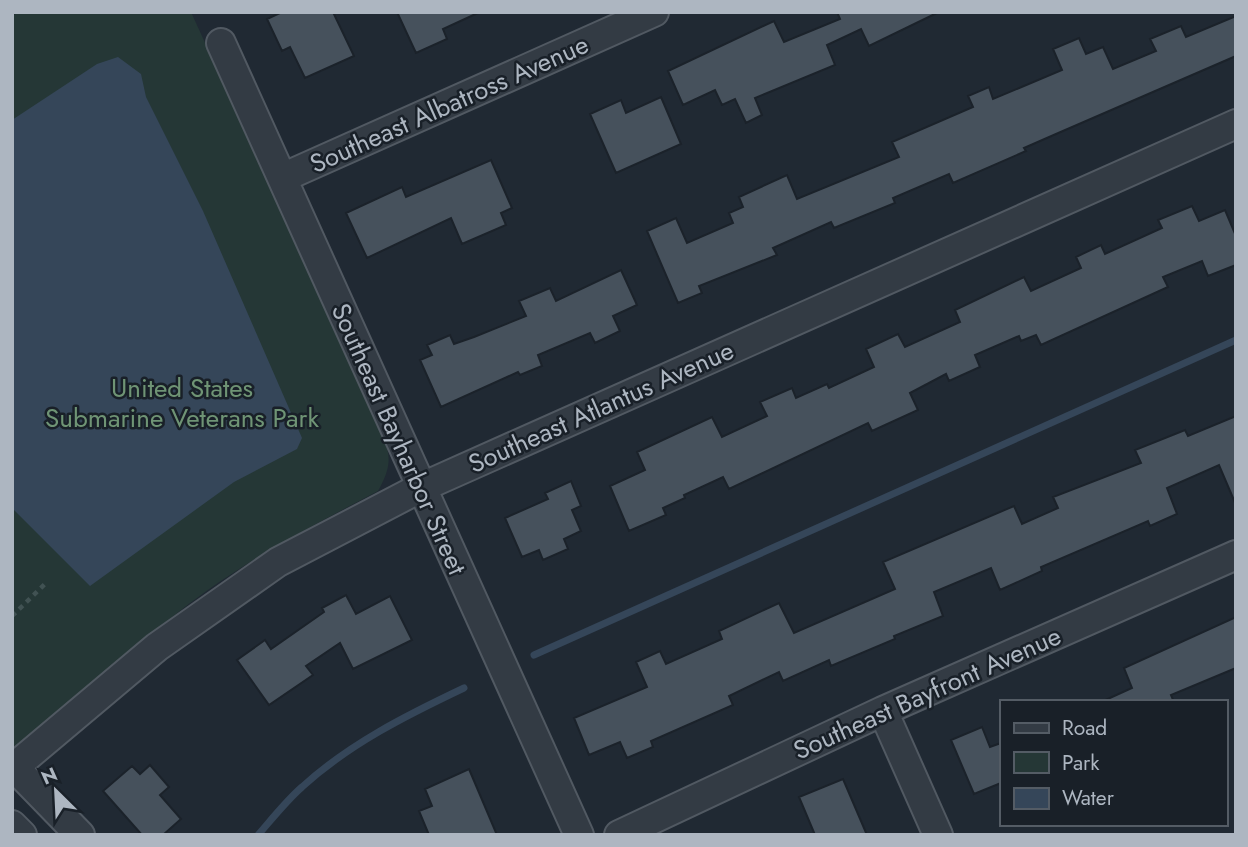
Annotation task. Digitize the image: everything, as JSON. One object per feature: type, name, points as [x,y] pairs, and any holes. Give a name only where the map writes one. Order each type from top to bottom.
[{"type":"street","name":"Southeast Albatross Avenue","points":[[282,178],[654,12]]},
{"type":"street","name":"Southeast Bayharbor Street","points":[[220,43],[579,835]]},
{"type":"street","name":"Southeast Atlantus Avenue","points":[[13,767],[156,647],[278,562],[420,488],[1236,124]]},
{"type":"street","name":"Southeast Bayfront Avenue","points":[[619,835],[883,711],[1236,555]]},
{"type":"street","points":[[883,711],[938,835]]},
{"type":"street","points":[[13,767],[80,835]]},
{"type":"street","points":[[12,825],[22,835]]},
{"type":"path","points":[[12,617],[24,608],[46,583]]},
{"type":"green space","name":"United States Submarine Veterans Park","points":[[18,12],[191,12],[379,424],[389,458],[378,491],[268,551],[189,603],[12,756],[12,16]]},
{"type":"water","points":[[118,57],[141,74],[146,97],[203,211],[302,438],[297,449],[234,482],[90,586],[12,508],[12,120],[97,64]]},
{"type":"building","points":[[282,12],[333,12],[354,56],[305,78],[290,47],[282,51],[267,19]]},
{"type":"building","points":[[397,12],[480,12],[443,29],[447,39],[416,53]]},
{"type":"building","points":[[837,12],[939,12],[869,46],[861,29],[827,45],[835,65],[755,98],[762,115],[746,123],[735,99],[722,105],[715,90],[683,105],[668,71],[774,21],[784,42],[840,19]]},
{"type":"building","points":[[1236,16],[1236,56],[1024,148],[1026,151],[953,183],[949,174],[893,198],[895,203],[834,228],[831,222],[773,248],[777,255],[699,286],[702,293],[678,303],[647,231],[676,218],[687,243],[733,223],[729,213],[743,207],[739,197],[787,175],[797,199],[899,157],[892,142],[973,107],[968,96],[989,87],[993,99],[1062,70],[1053,49],[1079,38],[1086,54],[1103,47],[1113,69],[1156,51],[1150,39],[1181,26],[1186,37]]},
{"type":"building","points":[[661,97],[681,144],[616,173],[590,114],[621,100],[626,113]]},
{"type":"building","points":[[491,160],[512,208],[501,213],[506,225],[462,244],[451,218],[367,258],[346,213],[402,187],[406,197]]},
{"type":"building","points":[[1192,206],[1199,221],[1225,210],[1236,236],[1236,265],[1208,276],[1202,261],[1163,277],[1168,287],[1041,345],[1036,335],[1021,341],[1019,336],[975,355],[980,367],[949,381],[946,374],[910,393],[918,410],[872,431],[868,423],[729,489],[723,477],[663,508],[666,515],[629,531],[610,486],[645,470],[637,452],[712,417],[722,437],[767,416],[760,402],[792,388],[796,398],[827,384],[829,388],[874,367],[866,349],[898,334],[905,347],[960,322],[955,310],[1024,277],[1031,291],[1081,268],[1076,257],[1101,245],[1105,254],[1162,228],[1158,220]]},
{"type":"building","points":[[621,270],[637,305],[613,316],[620,331],[595,343],[590,333],[538,355],[542,366],[520,375],[518,372],[441,407],[420,360],[432,355],[427,345],[450,335],[454,344],[474,337],[526,316],[519,301],[550,288],[556,301]]},
{"type":"building","points":[[1236,416],[1236,505],[1219,465],[1167,488],[1177,514],[1150,526],[1148,521],[1041,567],[1042,571],[1000,590],[991,568],[934,592],[943,616],[894,636],[895,639],[831,666],[829,660],[783,681],[779,672],[729,696],[733,705],[651,741],[653,747],[627,758],[620,742],[589,755],[574,718],[647,687],[636,662],[660,651],[666,664],[722,639],[719,631],[779,603],[794,633],[895,589],[883,562],[1014,506],[1022,524],[1058,508],[1053,497],[1141,463],[1135,450],[1185,430],[1188,436]]},
{"type":"building","points":[[571,481],[581,506],[572,510],[581,531],[564,539],[568,549],[543,560],[539,550],[522,557],[505,518],[548,499],[545,493]]},
{"type":"building","points":[[346,595],[356,614],[390,596],[412,640],[353,669],[340,643],[306,666],[313,675],[269,705],[237,660],[265,640],[271,649],[324,612],[322,608]]},
{"type":"building","points":[[1236,617],[1236,668],[1171,695],[1173,700],[1105,700],[1132,688],[1124,668]]},
{"type":"building","points":[[982,727],[990,747],[1000,743],[1000,783],[974,794],[951,740]]},
{"type":"building","points":[[150,765],[169,787],[160,795],[181,819],[163,835],[142,835],[103,791],[132,766],[140,774]]},
{"type":"building","points":[[469,769],[497,835],[429,835],[419,811],[432,806],[425,789]]},
{"type":"building","points":[[843,779],[867,835],[815,835],[799,797]]},
{"type":"waterway","points":[[534,655],[1236,340]]},
{"type":"waterway","points":[[258,835],[296,792],[339,757],[400,720],[464,688]]}]
